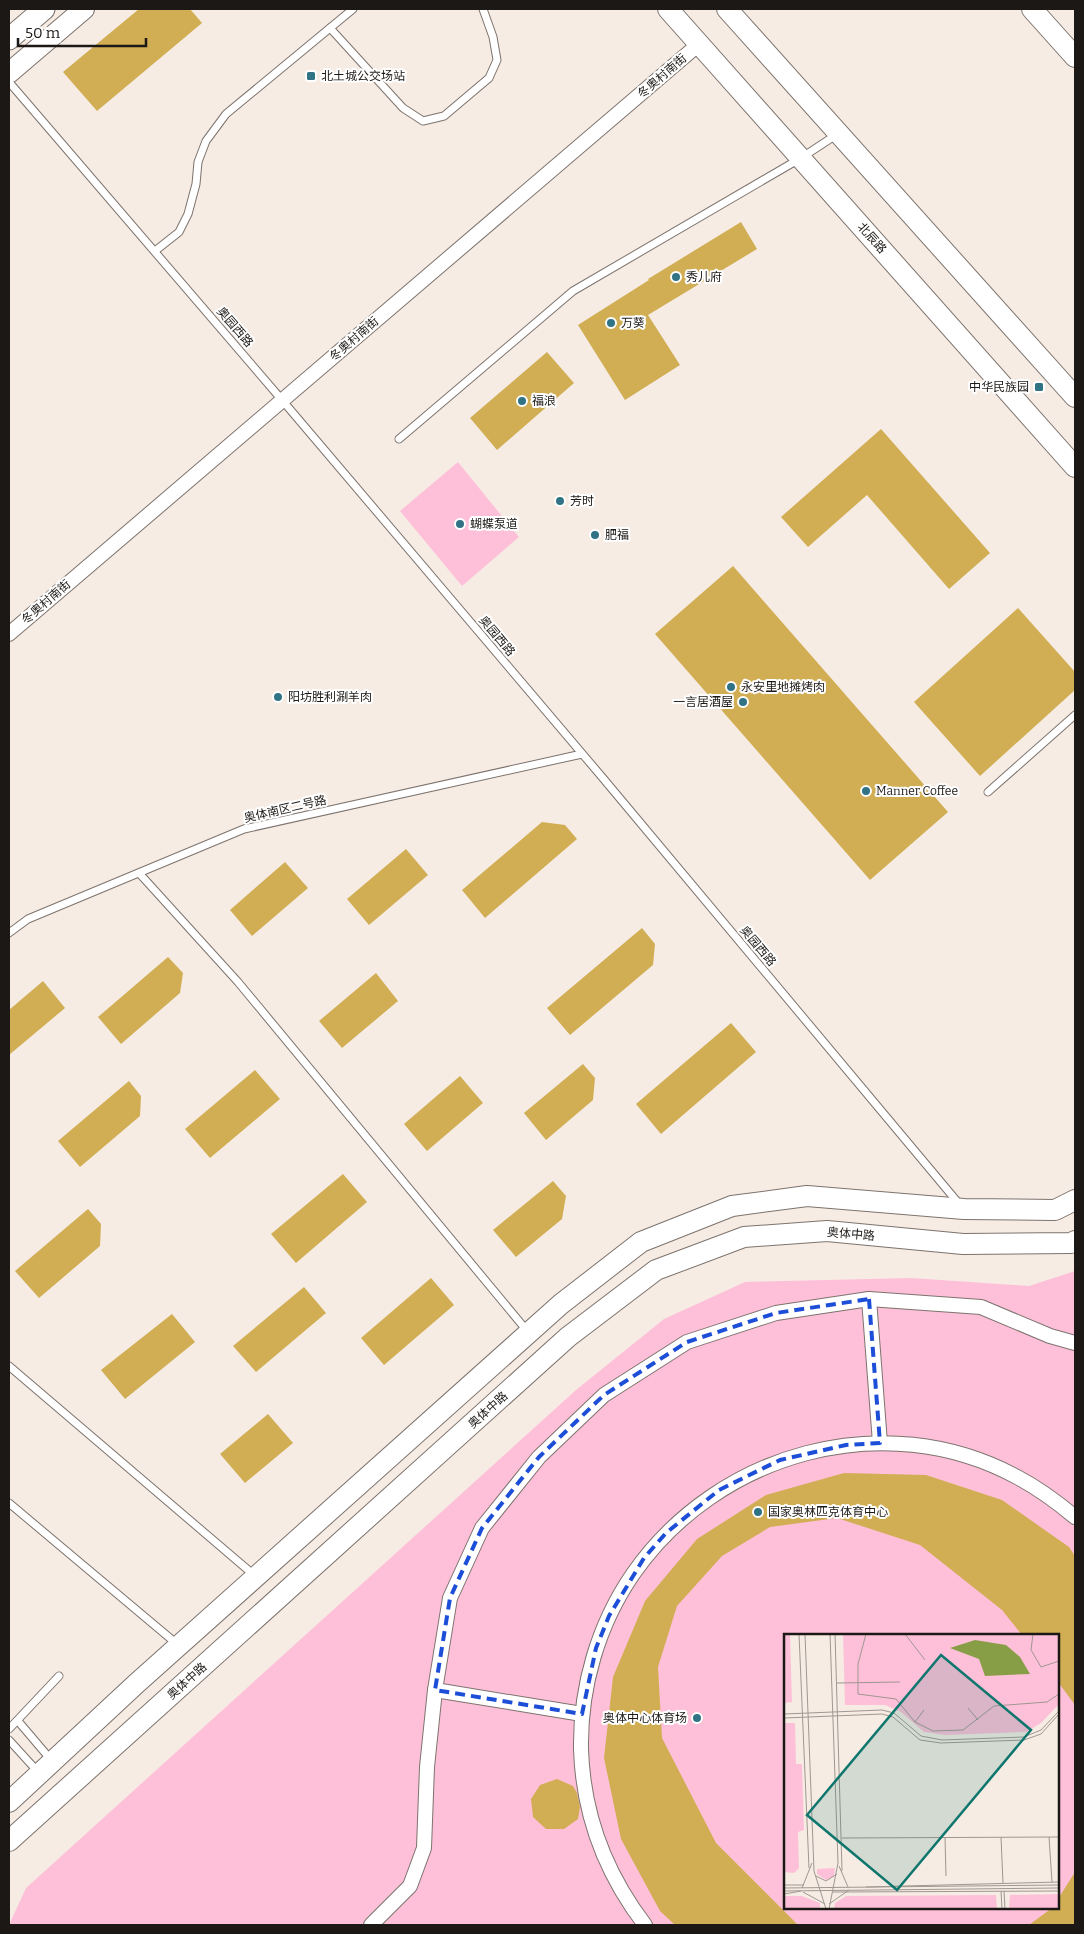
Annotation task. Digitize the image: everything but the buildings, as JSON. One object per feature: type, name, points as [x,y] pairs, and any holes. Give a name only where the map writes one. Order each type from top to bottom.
[{"type":"main road","points":[[9,39],[44,9]]},
{"type":"main road","points":[[9,74],[84,9]]},
{"type":"main road","name":"北辰路","points":[[668,9],[1075,467]]},
{"type":"main road","points":[[727,9],[1075,397]]},
{"type":"main road","points":[[1032,9],[1075,57]]},
{"type":"main road","points":[[9,1802],[256,1577],[561,1304],[641,1242],[732,1206],[807,1196],[964,1209],[1055,1210],[1075,1200]]},
{"type":"main road","name":"奥体中路","points":[[9,1841],[568,1338],[656,1270],[744,1237],[809,1232],[827,1231],[963,1244],[1071,1243],[1075,1241]]},
{"type":"street","name":"冬奥村南街","points":[[9,634],[699,44]]},
{"type":"street","points":[[371,1925],[410,1886],[424,1848],[427,1768],[435,1690],[450,1598],[482,1528],[539,1457],[604,1395],[687,1342],[776,1313],[869,1299],[981,1307],[1050,1336],[1075,1344]]},
{"type":"street","points":[[869,1299],[880,1443]]},
{"type":"street","points":[[645,1925],[616,1882],[596,1837],[584,1780],[581,1739],[582,1714],[587,1681],[609,1616],[625,1586],[644,1558],[666,1533],[719,1490],[764,1467],[812,1451],[846,1445],[880,1443],[932,1449],[984,1462],[1016,1476],[1046,1495],[1075,1517]]},
{"type":"street","points":[[435,1690],[582,1714]]},
{"type":"lane","points":[[155,251],[179,232],[188,214],[196,184],[198,162],[206,141],[226,114],[353,9]]},
{"type":"lane","points":[[330,28],[403,108],[423,122],[444,116],[489,78],[497,60],[493,37],[483,9]]},
{"type":"lane","name":"奥园西路","points":[[9,82],[582,754],[964,1209]]},
{"type":"lane","points":[[399,439],[573,291],[801,158],[838,133]]},
{"type":"lane","points":[[988,792],[1075,715]]},
{"type":"lane","name":"奥体南区二号路","points":[[9,933],[28,919],[244,829],[582,754]]},
{"type":"lane","points":[[139,873],[238,982],[529,1333]]},
{"type":"lane","points":[[9,1366],[256,1577]]},
{"type":"lane","points":[[9,1503],[180,1646]]},
{"type":"lane","points":[[9,1729],[59,1676]]},
{"type":"lane","points":[[18,1720],[46,1767]]},
{"type":"lane","points":[[9,1740],[46,1767]]},
{"type":"highlighted area","points":[[869,1299],[880,1443],[846,1445],[780,1460],[719,1490],[666,1533],[644,1558],[609,1616],[596,1648],[582,1714],[435,1690],[450,1598],[482,1528],[539,1457],[604,1395],[687,1342],[776,1313]]},
{"type":"shaded area","name":"蝴蝶泵道","points":[[458,462],[519,537],[462,586],[400,511]]},
{"type":"shaded area","name":"国家奥林匹克体育中心","points":[[1075,1271],[1075,1925],[9,1925],[26,1888],[576,1390],[664,1319],[745,1282],[911,1278],[1029,1286]]},
{"type":"place","name":"北土城公交场站","points":[[311,76]]},
{"type":"place","name":"秀儿府","points":[[676,277]]},
{"type":"place","name":"万葵","points":[[611,323]]},
{"type":"place","name":"中华民族园","points":[[1039,387]]},
{"type":"place","name":"福浪","points":[[522,401]]},
{"type":"place","name":"芳时","points":[[560,501]]},
{"type":"place","name":"蝴蝶泵道","points":[[460,524]]},
{"type":"place","name":"肥福","points":[[595,535]]},
{"type":"place","name":"永安里地摊烤肉","points":[[731,687]]},
{"type":"place","name":"阳坊胜利涮羊肉","points":[[278,697]]},
{"type":"place","name":"一言居酒屋","points":[[743,702]]},
{"type":"place","name":"Manner Coffee","points":[[866,791]]},
{"type":"place","name":"国家奥林匹克体育中心","points":[[758,1512]]},
{"type":"place","name":"奥体中心体育场","points":[[697,1718]]}]
